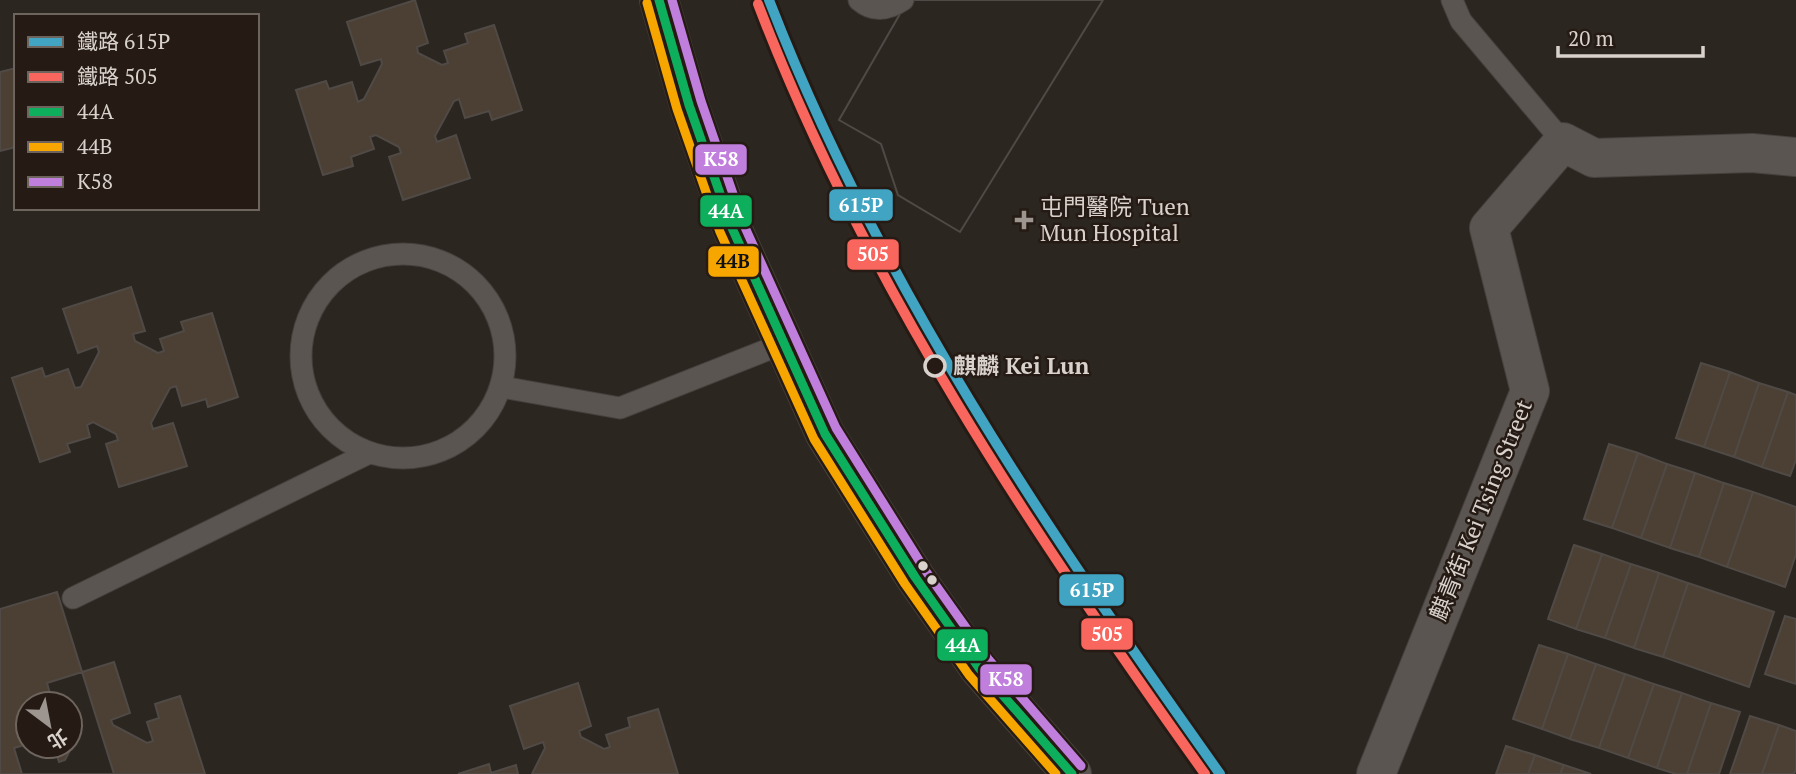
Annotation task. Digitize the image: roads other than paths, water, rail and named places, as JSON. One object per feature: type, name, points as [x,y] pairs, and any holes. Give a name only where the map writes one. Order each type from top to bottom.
[{"type":"street","points":[[659,0],[689,105],[732,228],[782,344],[825,434],[915,577],[979,668],[1072,774]]},
{"type":"street","points":[[1563,142],[1594,158],[1752,153],[1796,158]]},
{"type":"street","name":"麒青街 Kei Tsing Street","points":[[1376,774],[1530,391],[1489,228],[1563,142]]},
{"type":"lane","points":[[859,0],[868,7],[888,9],[904,0]]},
{"type":"lane","points":[[1452,0],[1461,21],[1563,142]]},
{"type":"lane","points":[[391,254],[425,256],[457,269],[483,290],[500,320],[507,354],[502,387],[486,417],[463,440],[433,455],[400,460],[367,453],[337,436],[315,411],[302,379],[300,344],[311,313],[331,284],[358,263],[391,254]]},
{"type":"lane","points":[[502,387],[620,408],[782,344]]},
{"type":"lane","points":[[73,598],[367,453]]},
{"type":"rail line","name":"615P","points":[[769,0],[812,104],[861,205],[970,401],[1092,590],[1220,774]]},
{"type":"rail line","name":"505","points":[[758,4],[801,107],[848,208],[957,403],[1078,591],[1205,774]]},
{"type":"place","name":"屯門醫院 Tuen Mun Hospital","points":[[1024,220]]},
{"type":"place","name":"麒麟 Kei Lun","points":[[935,366]]}]
